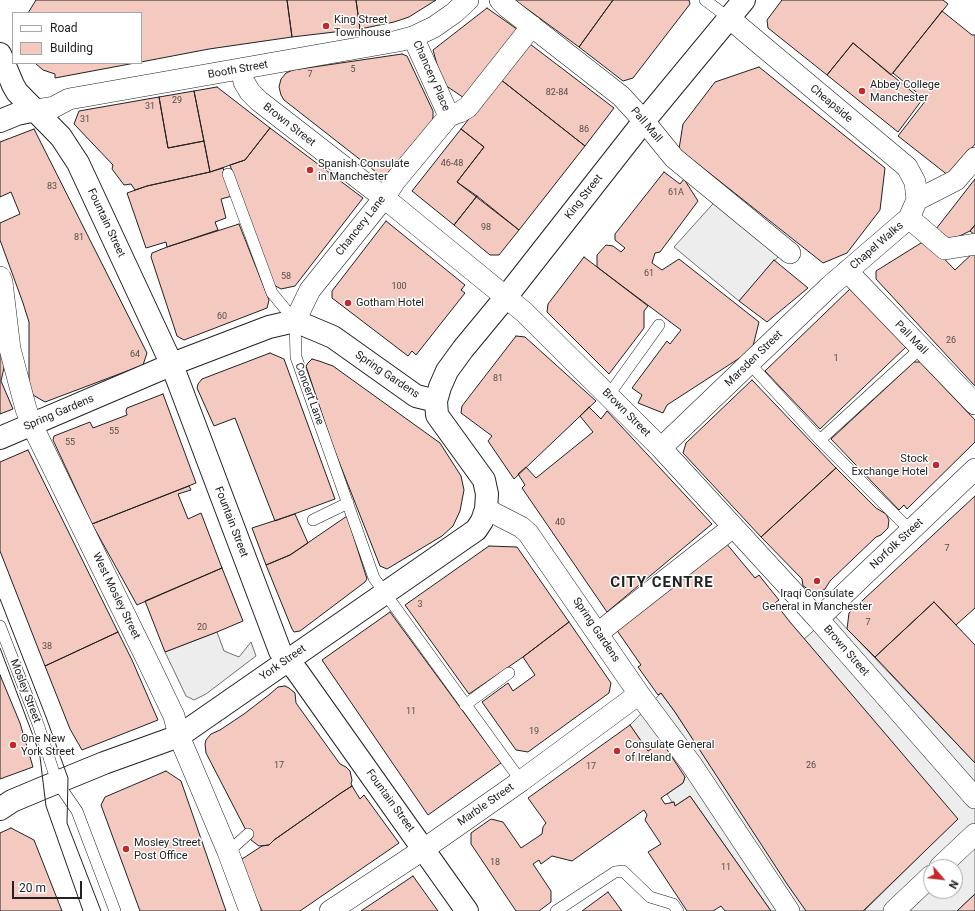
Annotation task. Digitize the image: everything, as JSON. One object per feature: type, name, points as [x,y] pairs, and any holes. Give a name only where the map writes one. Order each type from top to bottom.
[{"type":"street","name":"Booth Street","points":[[0,121],[17,114],[54,107],[69,99],[398,41],[413,37],[444,20],[468,0]]},
{"type":"street","name":"Pall Mall","points":[[500,0],[621,96],[644,121],[674,158],[790,253]]},
{"type":"street","name":"King Street","points":[[436,401],[440,387],[448,371],[463,349],[506,297],[644,121],[744,0]]},
{"type":"street","name":"Cheapside","points":[[729,18],[907,167],[915,182],[913,209]]},
{"type":"street","points":[[449,116],[468,107],[532,26]]},
{"type":"street","name":"Chancery Place","points":[[413,37],[449,116]]},
{"type":"street","name":"Fountain Street","points":[[0,54],[17,92],[61,137],[78,163],[172,365],[274,639],[280,651],[424,848],[467,911]]},
{"type":"street","name":"Brown Street","points":[[241,69],[244,82],[250,92],[259,101],[384,198],[524,312],[661,448],[818,619],[975,798]]},
{"type":"street","name":"Chancery Lane","points":[[295,321],[310,290],[384,198],[395,181],[449,116]]},
{"type":"street","name":"Chapel Walks","points":[[848,271],[913,209],[956,180],[975,158]]},
{"type":"street","points":[[913,209],[945,249],[975,244]]},
{"type":"street","name":"Pall Mall","points":[[848,271],[975,404]]},
{"type":"street","name":"Marsden Street","points":[[661,448],[830,286],[848,271]]},
{"type":"street","name":"West Mosley Street","points":[[0,277],[2,282],[10,349],[26,409],[32,425],[174,716],[179,736],[228,852],[250,911]]},
{"type":"street","name":"Spring Gardens","points":[[0,438],[172,365],[269,327],[295,321],[333,337],[416,396],[436,401]]},
{"type":"street","points":[[436,401],[437,415],[484,480],[487,494],[486,509]]},
{"type":"street","name":"Norfolk Street","points":[[818,619],[975,469]]},
{"type":"street","name":"Spring Gardens","points":[[486,509],[521,527],[528,533],[639,694],[692,765],[789,911]]},
{"type":"street","name":"York Street","points":[[0,809],[12,801],[57,782],[179,736],[476,530],[482,521],[486,509]]},
{"type":"street","points":[[598,634],[733,527]]},
{"type":"street","name":"Marble Street","points":[[330,911],[521,781],[639,694]]},
{"type":"street","points":[[951,859],[972,843]]},
{"type":"street","points":[[894,911],[923,884]]},
{"type":"lane","points":[[706,0],[729,18]]},
{"type":"lane","points":[[228,174],[272,293],[295,321]]},
{"type":"lane","name":"Concert Lane","points":[[295,321],[296,357],[374,578],[521,781]]},
{"type":"lane","points":[[608,396],[659,325]]},
{"type":"lane","points":[[820,440],[921,348]]},
{"type":"lane","points":[[750,364],[820,440],[911,531]]},
{"type":"lane","points":[[313,520],[348,503]]},
{"type":"lane","name":"Mosley Street","points":[[0,626],[38,724],[57,782],[77,811],[115,911]]},
{"type":"lane","points":[[465,705],[509,673]]},
{"type":"lane","points":[[248,834],[228,852],[234,857],[258,911]]},
{"type":"lane","points":[[556,911],[615,872],[623,871],[650,897],[673,904],[678,911]]},
{"type":"shaded area","points":[[720,196],[785,249],[739,301],[674,247]]},
{"type":"shaded area","points":[[833,614],[975,763],[975,894],[957,911],[864,911],[957,819],[804,639]]},
{"type":"shaded area","points":[[217,632],[224,651],[239,657],[251,642],[256,656],[206,694],[194,700],[186,696],[165,652]]},
{"type":"shaded area","points":[[661,693],[807,911],[771,911],[690,796],[675,806],[674,802],[672,802],[667,794],[683,783],[685,777],[648,751],[630,725]]},
{"type":"building","points":[[36,0],[287,0],[292,37],[209,49],[142,62],[142,12],[29,12]]},
{"type":"building","points":[[287,0],[356,0],[360,29],[292,37]]},
{"type":"building","points":[[356,0],[436,0],[409,17],[394,22],[360,29]]},
{"type":"building","points":[[515,0],[613,0],[579,47]]},
{"type":"building","points":[[613,0],[689,0],[690,4],[633,78],[623,81],[579,47]]},
{"type":"building","points":[[782,0],[943,0],[948,4],[891,75],[853,43],[827,75],[768,28],[767,20]]},
{"type":"building","points":[[487,8],[521,32],[467,100],[442,83],[433,50]]},
{"type":"building","points":[[942,11],[972,35],[975,35],[975,144],[949,176],[898,136],[926,100],[893,73]]},
{"type":"building","points":[[853,43],[922,100],[898,132],[827,75]]},
{"type":"building","points":[[530,44],[614,108],[585,146],[500,79]]},
{"type":"building","points":[[402,54],[407,56],[433,111],[433,117],[432,122],[387,174],[381,175],[376,172],[284,100],[281,95],[279,87],[281,79],[286,73],[293,70]]},
{"type":"building","points":[[36,64],[130,64],[55,78],[55,74],[43,70]]},
{"type":"building","points":[[759,67],[885,168],[880,210],[847,253],[823,263],[679,149],[683,124],[715,82]]},
{"type":"building","points":[[500,79],[585,146],[519,230],[457,182],[484,147],[461,129]]},
{"type":"building","points":[[217,87],[270,128],[245,160],[210,172],[194,91]]},
{"type":"building","points":[[194,91],[204,141],[168,148],[159,97]]},
{"type":"building","points":[[159,97],[168,148],[204,141],[210,172],[135,190],[131,184],[124,185],[112,169],[113,165],[74,124],[79,111]]},
{"type":"building","points":[[270,128],[363,198],[295,286],[281,289],[272,284],[230,165],[245,160]]},
{"type":"building","points":[[34,129],[147,353],[143,365],[45,402],[33,395],[29,383],[29,322],[0,240],[0,223],[20,214],[11,192],[0,197],[0,142]]},
{"type":"building","points":[[461,129],[484,147],[457,182],[477,196],[454,225],[412,191]]},
{"type":"building","points":[[223,168],[232,196],[221,199],[226,218],[215,222],[218,230],[167,247],[166,242],[146,248],[127,193],[147,186]]},
{"type":"building","points":[[664,172],[680,184],[684,179],[698,201],[660,252],[655,253],[652,263],[662,270],[679,259],[759,322],[752,350],[667,405],[663,413],[638,403],[642,395],[632,388],[667,341],[670,344],[681,330],[597,267],[597,255],[606,245],[613,246],[621,252],[625,248],[615,240],[615,234]]},
{"type":"building","points":[[975,179],[975,225],[970,231],[951,240],[936,229]]},
{"type":"building","points":[[477,196],[519,230],[499,255],[490,255],[454,225]]},
{"type":"building","points":[[386,221],[465,285],[461,290],[465,293],[416,355],[412,351],[408,356],[332,298],[332,291]]},
{"type":"building","points":[[239,224],[269,300],[267,308],[184,340],[177,336],[151,257],[152,253]]},
{"type":"building","points":[[975,225],[975,235],[970,231]]},
{"type":"building","points":[[926,242],[930,244],[955,270],[975,251],[975,386],[876,279],[876,271],[921,243]]},
{"type":"building","points":[[584,257],[648,306],[644,311],[644,328],[609,374],[547,312],[548,304]]},
{"type":"building","points":[[774,260],[808,288],[767,322],[739,301]]},
{"type":"building","points":[[851,288],[907,346],[820,429],[765,371]]},
{"type":"building","points":[[516,336],[525,337],[596,401],[514,479],[488,441],[492,436],[461,413],[462,406]]},
{"type":"building","points":[[0,344],[6,359],[1,381],[13,409],[0,414]]},
{"type":"building","points":[[270,353],[284,359],[335,499],[275,521],[235,418],[214,426],[197,388],[202,379]]},
{"type":"building","points":[[312,359],[333,366],[440,443],[461,476],[464,490],[460,511],[453,526],[442,536],[387,569],[380,566],[332,444],[306,366]]},
{"type":"building","points":[[914,362],[920,362],[975,420],[975,442],[907,509],[904,505],[899,510],[831,439]]},
{"type":"building","points":[[752,380],[836,468],[761,537],[683,453],[686,443]]},
{"type":"building","points":[[163,394],[196,483],[92,524],[53,440],[54,436],[90,422],[93,428],[127,415],[127,408]]},
{"type":"building","points":[[589,407],[601,419],[607,411],[712,524],[607,612],[522,488],[525,485],[518,474],[526,467],[536,478],[593,432],[580,416]]},
{"type":"building","points":[[28,450],[118,632],[45,666],[0,551],[0,462]]},
{"type":"building","points":[[836,468],[876,508],[886,514],[889,520],[888,528],[881,535],[876,537],[830,581],[825,589],[813,592],[803,586],[802,579],[761,537]]},
{"type":"building","points":[[189,486],[191,490],[178,494],[188,519],[201,513],[222,568],[137,605],[92,524]]},
{"type":"building","points":[[975,496],[975,608],[956,625],[934,602],[875,657],[847,629],[849,613]]},
{"type":"building","points":[[295,514],[308,543],[290,555],[266,565],[252,528]]},
{"type":"building","points":[[347,516],[367,579],[300,631],[294,632],[266,565],[290,555]]},
{"type":"building","points":[[726,543],[755,578],[759,575],[779,600],[775,603],[790,622],[958,819],[863,911],[806,911],[675,712],[661,693],[658,695],[638,667],[641,665],[616,629]]},
{"type":"building","points":[[489,546],[517,547],[569,622],[523,657],[469,694],[405,605]]},
{"type":"building","points":[[222,568],[243,621],[165,652],[145,601]]},
{"type":"building","points":[[934,602],[975,645],[975,763],[875,657]]},
{"type":"building","points":[[390,612],[501,763],[428,815],[322,660]]},
{"type":"building","points":[[569,622],[611,683],[609,693],[528,752],[516,750],[482,702],[508,683],[513,691],[535,675],[523,657]]},
{"type":"building","points":[[118,632],[158,720],[82,750],[70,729],[45,666]]},
{"type":"building","name":"One New York Street","points":[[0,675],[20,723],[33,767],[0,779]]},
{"type":"building","points":[[285,686],[295,693],[296,703],[340,764],[350,771],[352,786],[269,845],[259,846],[251,840],[206,753],[205,744],[206,740],[211,734],[220,730],[244,714],[278,687]]},
{"type":"building","points":[[630,725],[648,751],[657,745],[666,748],[685,777],[683,783],[661,798],[665,804],[674,802],[675,806],[690,796],[771,911],[725,911],[721,906],[713,911],[687,911],[648,852],[661,844],[645,820],[647,815],[644,810],[572,861],[552,856],[541,864],[539,860],[533,864],[551,891],[551,902],[539,911],[516,911],[471,844],[471,833],[491,819],[503,822],[521,848],[542,834],[543,827],[546,823],[528,798]]},
{"type":"building","points":[[166,771],[181,781],[226,911],[140,911],[101,805],[105,797]]},
{"type":"building","points":[[352,786],[360,799],[364,795],[399,843],[300,911],[262,911],[239,861],[262,846],[269,845]]},
{"type":"building","points":[[11,828],[34,840],[62,911],[0,911],[0,833]]},
{"type":"building","points":[[413,876],[438,911],[361,911]]},
{"type":"building","points":[[608,892],[622,911],[582,911]]},
{"type":"building","points":[[975,894],[975,911],[957,911]]},
{"type":"tram line","points":[[0,599],[68,778],[67,823],[101,911]]},
{"type":"tram line","points":[[0,648],[35,741],[40,757],[46,806],[83,911]]},
{"type":"place","name":"King Street Townhouse","points":[[326,26]]},
{"type":"place","name":"Abbey College Manchester","points":[[862,91]]},
{"type":"place","name":"Spanish Consulate in Manchester","points":[[310,170]]},
{"type":"place","name":"Gotham Hotel","points":[[348,303]]},
{"type":"place","name":"Stock Exchange Hotel","points":[[936,465]]},
{"type":"place","name":"Iraqi Consulate General in Manchester","points":[[817,581]]},
{"type":"place","name":"One New York Street","points":[[13,745]]},
{"type":"place","name":"Consulate General of Ireland","points":[[617,751]]},
{"type":"place","name":"Mosley Street Post Office","points":[[126,849]]},
{"type":"district","name":"CITY CENTRE","points":[[662,583]]}]
